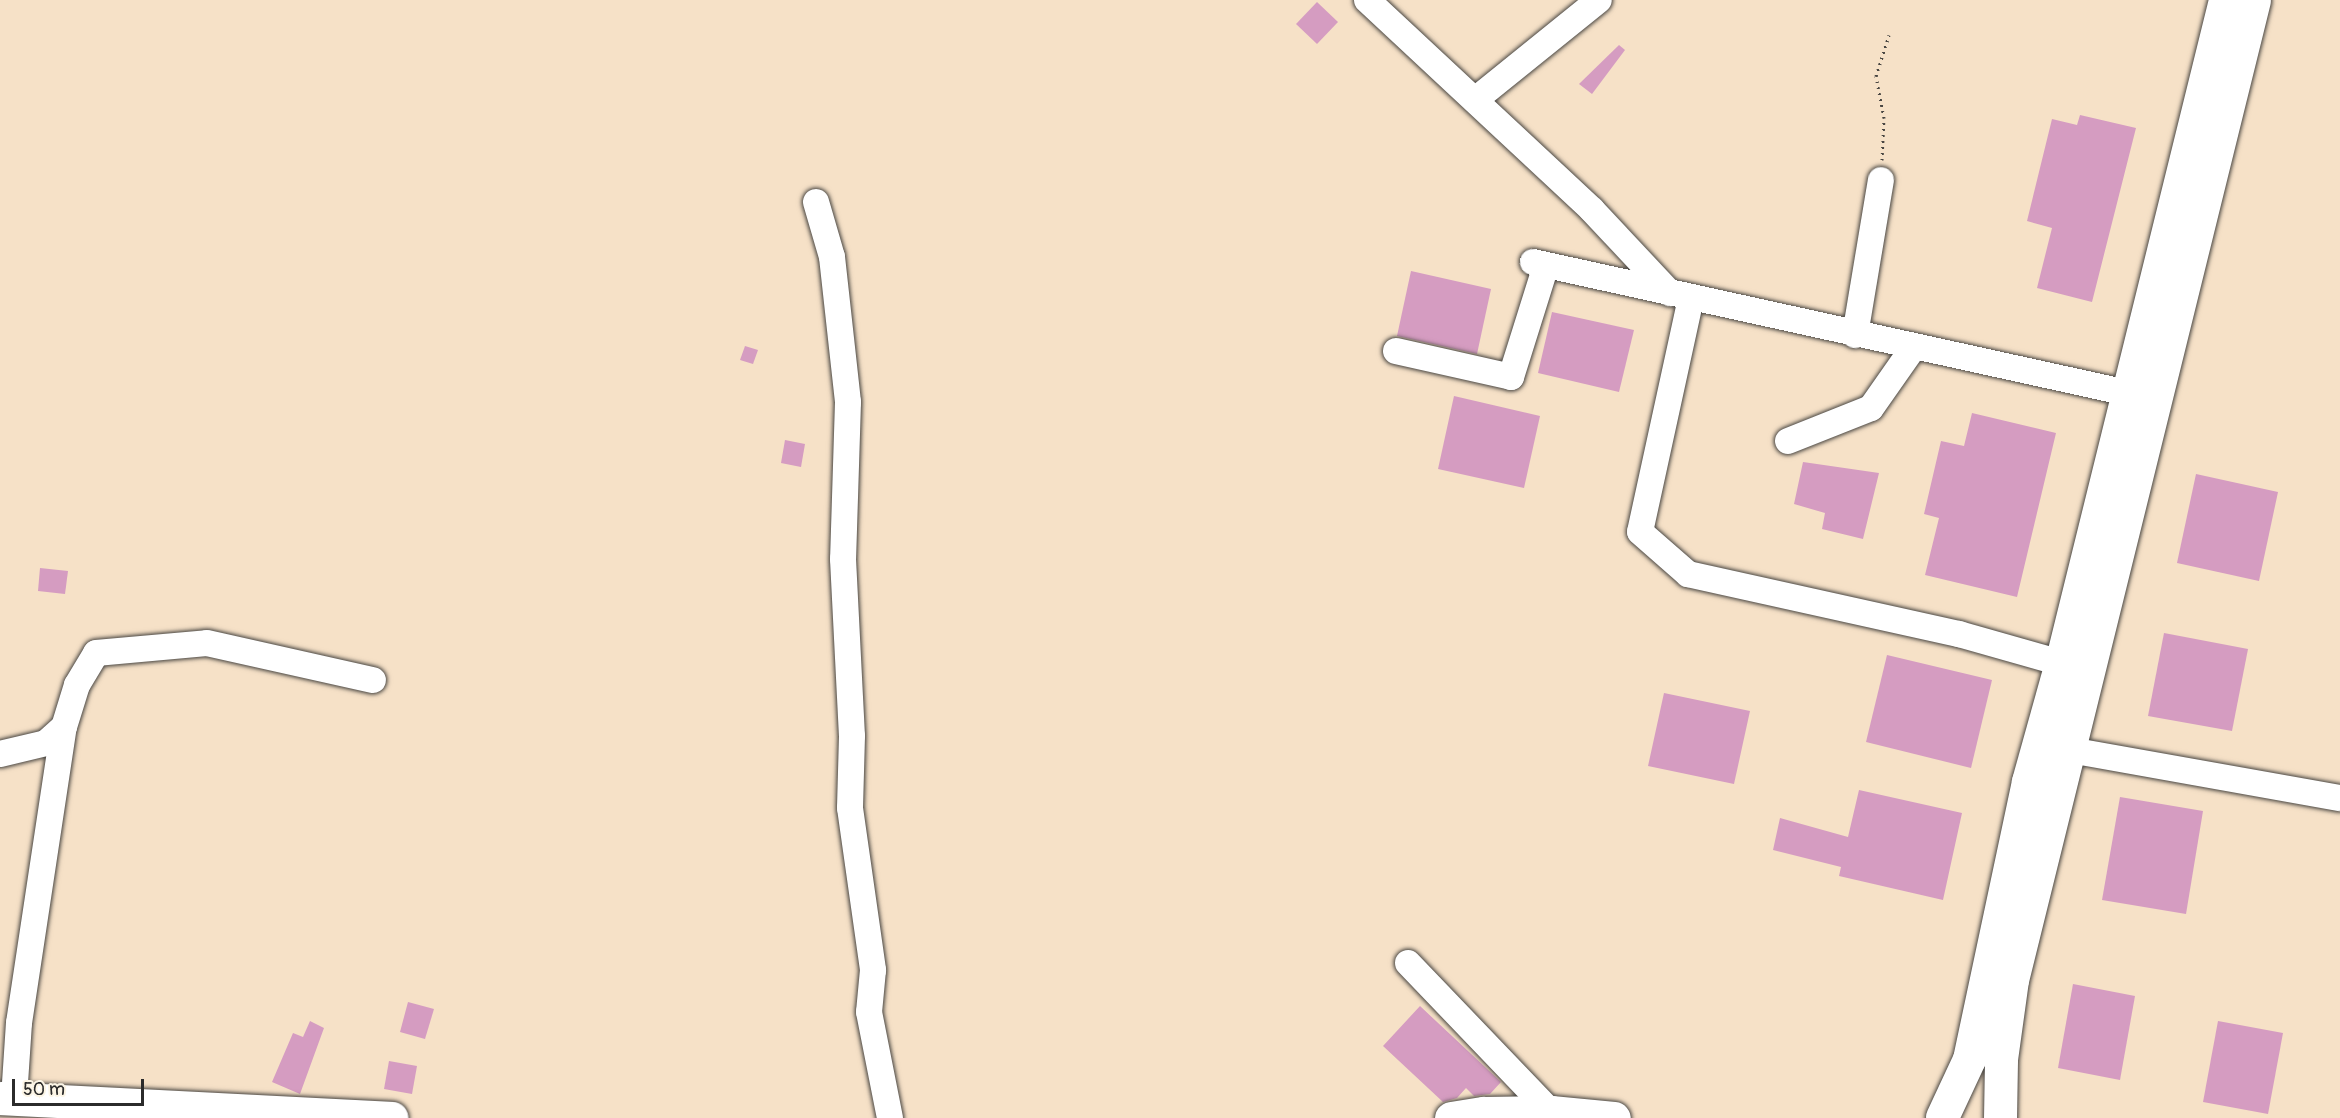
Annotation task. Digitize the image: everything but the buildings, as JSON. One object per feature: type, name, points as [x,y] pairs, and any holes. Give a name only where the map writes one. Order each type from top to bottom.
[{"type":"main road","points":[[1942,1118],[1968,1059],[2028,781],[2061,663],[2224,0]]},
{"type":"main road","points":[[2000,1118],[2001,1059],[2012,980],[2254,0]]},
{"type":"main road","points":[[10,1106],[391,1118]]},
{"type":"main road","points":[[1451,1118],[1484,1113],[1551,1112],[1614,1118]]},
{"type":"main road","points":[[1942,1118],[1963,1114],[1981,1118]]},
{"type":"street","points":[[1367,0],[1592,210],[1680,296]]},
{"type":"street","points":[[1475,100],[1599,0]]},
{"type":"street","points":[[1856,335],[1881,180]]},
{"type":"street","points":[[816,202],[832,257],[848,402],[843,560],[852,736],[850,808],[873,970],[869,1012],[890,1118]]},
{"type":"street","points":[[1396,351],[1511,377],[1540,263],[1913,348],[2128,393]]},
{"type":"street","points":[[1680,296],[1640,532],[1688,574],[1959,634],[2061,663]]},
{"type":"street","points":[[1788,441],[1871,408],[1913,348]]},
{"type":"street","points":[[10,1106],[19,1023],[64,727],[77,685],[96,653],[207,643],[373,680]]},
{"type":"street","points":[[0,754],[46,743],[64,727]]},
{"type":"street","points":[[2070,750],[2340,798]]},
{"type":"street","points":[[1408,963],[1551,1112]]},
{"type":"path","points":[[1881,180],[1884,118],[1876,76],[1889,34]]}]
